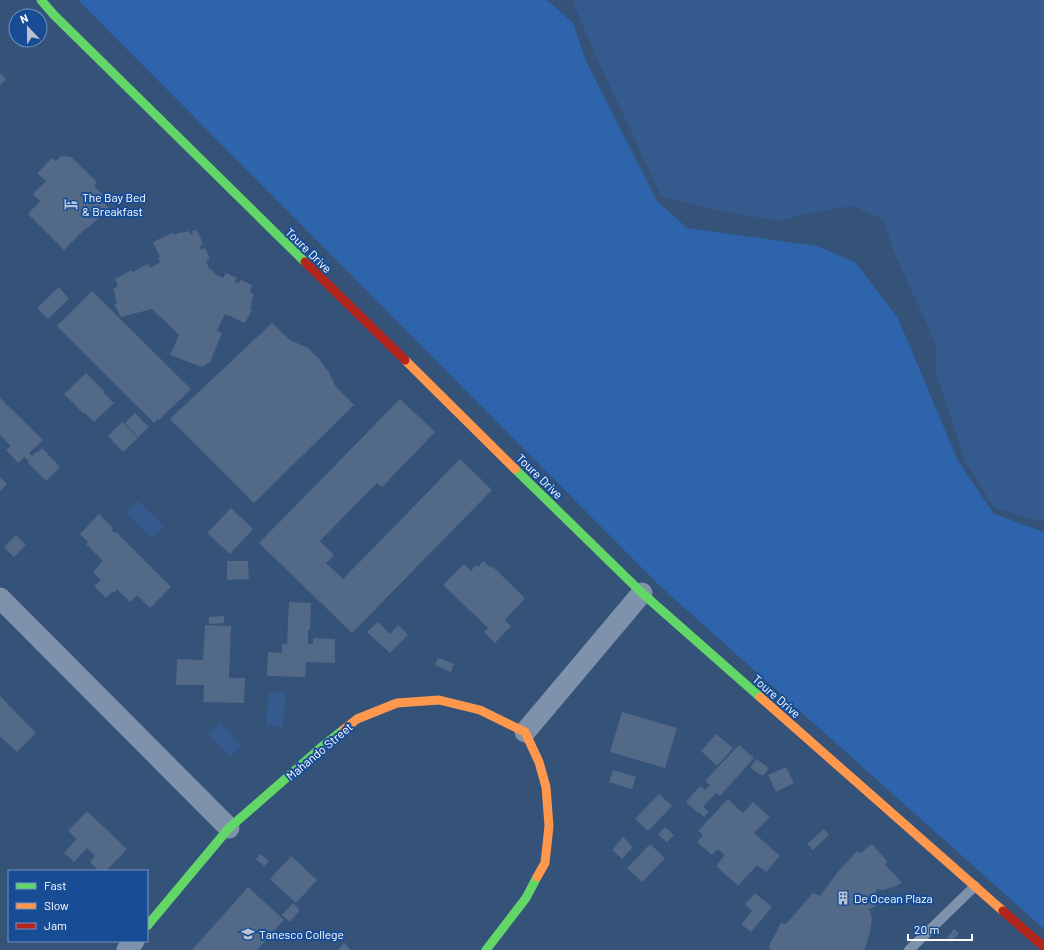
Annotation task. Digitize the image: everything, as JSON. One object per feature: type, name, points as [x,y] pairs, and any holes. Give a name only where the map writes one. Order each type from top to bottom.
[{"type":"street","name":"Toure Drive","points":[[41,0],[54,15],[642,593],[1044,947]]},
{"type":"street","points":[[486,950],[526,898],[545,863],[549,826],[546,788],[539,762],[525,732],[642,593]]},
{"type":"street","points":[[0,598],[229,828]]},
{"type":"street","name":"Mahando Street","points":[[148,925],[229,828],[324,745],[357,719],[397,703],[439,700],[480,710],[525,732]]},
{"type":"street","points":[[127,950],[133,942]]},
{"type":"lane","points":[[909,950],[975,886]]},
{"type":"shaded area","points":[[78,0],[547,0],[573,23],[586,61],[657,201],[687,228],[817,246],[855,262],[898,318],[958,461],[994,514],[1044,532],[1044,929],[660,586]]},
{"type":"shaded area","points":[[572,0],[1044,0],[1044,522],[994,508],[965,461],[936,374],[936,345],[894,252],[883,219],[852,206],[805,214],[781,221],[725,212],[661,196],[595,54]]},
{"type":"shaded area","points":[[138,501],[164,526],[152,538],[126,513]]},
{"type":"shaded area","points":[[269,692],[286,693],[283,727],[266,725]]},
{"type":"shaded area","points":[[220,723],[242,746],[230,757],[208,734]]},
{"type":"building","points":[[0,73],[6,79],[0,85]]},
{"type":"building","name":"The Bay Bed & Breakfast","points":[[61,156],[71,157],[97,182],[94,186],[103,195],[99,198],[109,208],[64,250],[28,214],[40,201],[33,194],[46,181],[37,173],[52,158],[56,161]]},
{"type":"building","points":[[196,230],[203,244],[200,246],[201,250],[205,248],[210,259],[206,261],[210,270],[212,269],[215,274],[223,278],[226,273],[237,278],[234,282],[238,283],[241,280],[252,285],[250,292],[254,295],[250,309],[252,310],[245,323],[225,314],[217,331],[222,333],[210,362],[202,367],[170,355],[179,335],[152,309],[121,317],[114,304],[117,303],[113,289],[118,286],[115,279],[132,270],[133,272],[148,264],[150,268],[160,262],[158,257],[160,257],[153,242],[172,233],[174,235],[189,231],[191,235],[193,234],[192,231]]},
{"type":"building","points":[[59,287],[69,299],[48,319],[37,308]]},
{"type":"building","points":[[92,291],[191,389],[154,423],[57,326]]},
{"type":"building","points":[[272,323],[290,340],[308,348],[319,359],[328,371],[336,387],[354,405],[254,503],[170,419]]},
{"type":"building","points":[[86,373],[114,403],[94,422],[64,394]]},
{"type":"building","points":[[0,398],[43,440],[29,453],[32,456],[42,448],[60,467],[46,481],[24,457],[18,463],[6,450],[11,446],[0,435]]},
{"type":"building","points":[[400,399],[435,432],[382,487],[377,483],[320,541],[334,555],[326,563],[343,579],[460,459],[492,490],[352,633],[259,543]]},
{"type":"building","points":[[135,413],[149,427],[138,437],[125,423]]},
{"type":"building","points":[[122,422],[138,438],[123,452],[108,436]]},
{"type":"building","points":[[0,477],[7,484],[0,491]]},
{"type":"building","points":[[231,508],[253,529],[230,554],[207,533]]},
{"type":"building","points":[[99,514],[113,528],[111,530],[115,533],[116,532],[171,587],[150,608],[137,595],[130,602],[117,589],[106,598],[94,586],[101,580],[93,572],[103,561],[86,544],[88,542],[80,534]]},
{"type":"building","points":[[16,535],[26,545],[14,557],[4,547]]},
{"type":"building","points":[[227,561],[248,561],[249,579],[227,580]]},
{"type":"building","points":[[483,561],[491,568],[492,566],[525,598],[505,620],[511,626],[495,643],[484,632],[488,628],[443,585],[464,564],[471,571],[476,565],[478,567]]},
{"type":"building","points":[[289,602],[311,603],[308,644],[313,644],[313,638],[335,639],[335,663],[306,662],[305,677],[267,676],[268,652],[282,653],[282,644],[287,644]]},
{"type":"building","points":[[224,616],[224,623],[209,624],[209,617]]},
{"type":"building","points":[[378,622],[390,634],[398,625],[408,635],[390,653],[367,632]]},
{"type":"building","points":[[205,625],[231,626],[229,678],[245,678],[244,703],[203,702],[204,685],[176,685],[177,659],[203,660]]},
{"type":"building","points":[[438,658],[454,664],[451,672],[435,665]]},
{"type":"building","points":[[0,696],[36,733],[17,752],[0,736]]},
{"type":"building","points":[[622,712],[677,728],[665,768],[610,752]]},
{"type":"building","points":[[716,734],[733,748],[717,766],[701,751]]},
{"type":"building","points":[[739,745],[754,758],[720,796],[716,793],[703,807],[709,812],[704,817],[686,802],[700,786],[705,790],[710,785],[705,781]]},
{"type":"building","points":[[756,759],[769,768],[763,776],[750,768]]},
{"type":"building","points":[[786,767],[794,783],[776,792],[768,775]]},
{"type":"building","points":[[613,770],[636,777],[632,789],[609,782]]},
{"type":"building","points":[[659,794],[672,806],[648,831],[635,819]]},
{"type":"building","points":[[728,799],[743,813],[753,802],[770,817],[754,833],[780,856],[766,872],[757,865],[738,886],[716,866],[725,855],[718,849],[712,855],[697,842],[703,835],[698,831]]},
{"type":"building","points":[[87,811],[127,849],[107,870],[98,870],[90,862],[95,856],[87,848],[74,862],[64,853],[77,839],[68,831]]},
{"type":"building","points":[[665,827],[674,835],[667,842],[658,835]]},
{"type":"building","points":[[824,829],[829,835],[813,850],[807,844]]},
{"type":"building","points":[[623,837],[633,847],[622,859],[612,850]]},
{"type":"building","points":[[650,844],[665,858],[642,882],[627,868]]},
{"type":"building","name":"De Ocean Plaza","points":[[872,844],[888,862],[885,864],[902,883],[883,890],[877,889],[874,895],[880,900],[874,907],[869,909],[872,918],[870,933],[864,950],[770,950],[769,946],[781,923],[786,924],[813,893],[820,896],[837,873],[857,851],[860,853]]},
{"type":"building","points":[[260,854],[269,861],[264,866],[256,859]]},
{"type":"building","points":[[291,856],[317,880],[296,903],[270,879]]},
{"type":"building","points":[[248,887],[284,920],[257,950],[192,950]]},
{"type":"building","points":[[755,893],[772,907],[751,932],[741,924],[752,911],[745,904]]},
{"type":"building","points":[[293,903],[300,910],[290,922],[282,915]]},
{"type":"building","points":[[954,929],[959,933],[952,942],[947,938]]},
{"type":"building","points":[[344,943],[351,950],[338,950]]},
{"type":"traffic: fast","points":[[41,0],[54,15],[305,262]]},
{"type":"traffic: fast","points":[[515,469],[642,593],[760,697]]},
{"type":"traffic: fast","points":[[148,925],[229,828],[343,730]]},
{"type":"traffic: fast","points":[[486,950],[526,898],[537,877]]},
{"type":"traffic: slow","points":[[405,360],[515,469]]},
{"type":"traffic: slow","points":[[760,697],[1003,911]]},
{"type":"traffic: slow","points":[[343,730],[357,719],[397,703],[439,700],[480,710],[525,732],[539,762],[546,787],[549,826],[545,863],[537,877]]},
{"type":"traffic: jam","points":[[305,262],[405,360]]},
{"type":"traffic: jam","points":[[1003,911],[1044,947]]},
{"type":"place","name":"The Bay Bed & Breakfast","points":[[71,204]]},
{"type":"place","name":"De Ocean Plaza","points":[[843,898]]},
{"type":"place","name":"Tanesco College","points":[[248,934]]}]
